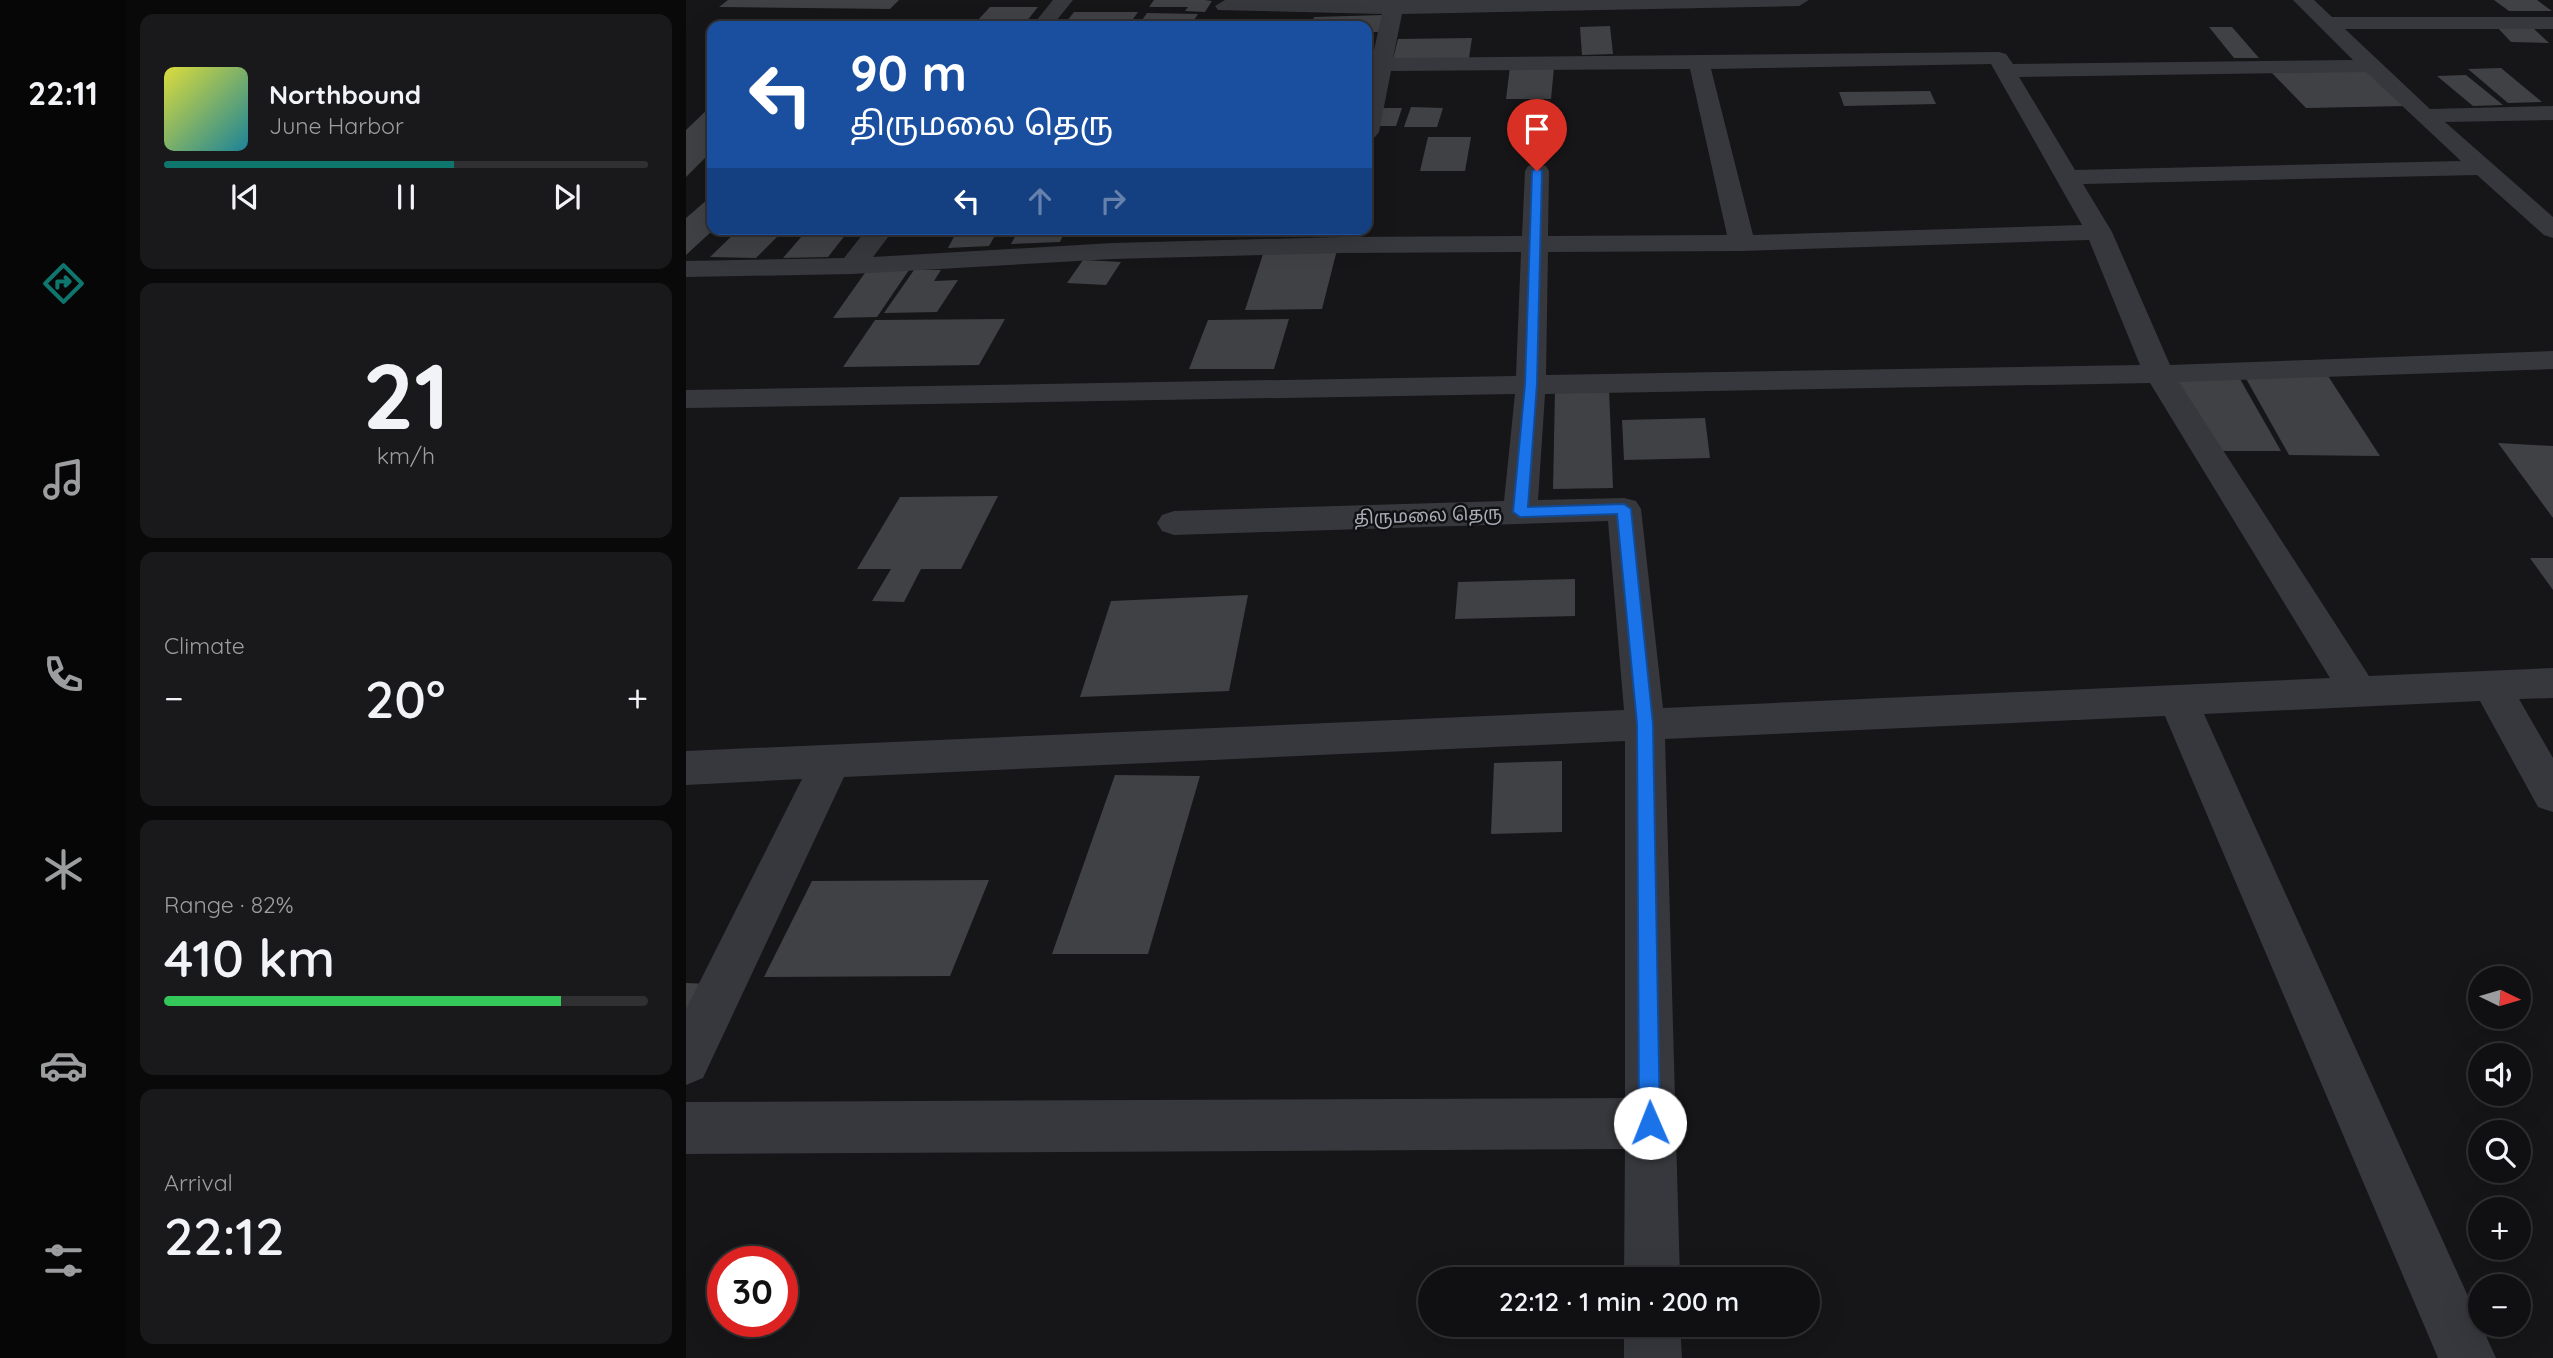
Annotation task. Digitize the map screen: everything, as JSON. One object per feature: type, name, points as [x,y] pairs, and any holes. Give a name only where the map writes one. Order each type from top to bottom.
[{"type":"street","points":[[1046,21],[1063,0]]},
{"type":"street","points":[[1217,21],[1226,3],[1799,0]]},
{"type":"street","points":[[2303,0],[2424,116],[2553,230]]},
{"type":"street","points":[[1372,84],[1374,65],[1394,4]]},
{"type":"street","points":[[2329,23],[2553,23]]},
{"type":"street","points":[[1374,65],[1999,58],[2099,232],[2160,374],[2359,692]]},
{"type":"street","points":[[1699,63],[1742,243]]},
{"type":"street","points":[[2005,71],[2372,66]]},
{"type":"street","points":[[2424,116],[2553,113]]},
{"type":"street","points":[[2067,177],[2481,168]]},
{"type":"street","points":[[1520,512],[1531,384],[1537,171]]},
{"type":"street","points":[[686,269],[852,266],[1117,240],[1344,237],[1537,244],[1742,243],[2099,232]]},
{"type":"street","points":[[852,266],[876,235]]},
{"type":"street","points":[[686,398],[2160,374],[2553,360]]},
{"type":"street","name":"திருமலை தெரு","points":[[1174,523],[1624,509],[1645,724],[1652,1267]]},
{"type":"street","points":[[686,768],[2553,683]]},
{"type":"street","points":[[2491,686],[2553,795]]},
{"type":"street","points":[[2178,700],[2466,1358]]},
{"type":"street","points":[[686,1061],[831,761]]},
{"type":"street","points":[[686,1128],[1650,1123]]},
{"type":"street","points":[[1652,1337],[1653,1358]]},
{"type":"building","points":[[728,0],[899,0],[890,9],[719,7]]},
{"type":"building","points":[[1154,0],[1212,1],[1205,12],[1185,11],[1188,7],[1149,7]]},
{"type":"building","points":[[2494,0],[2537,0],[2552,11],[2509,11]]},
{"type":"building","points":[[990,7],[1038,7],[1027,21],[977,21]]},
{"type":"building","points":[[1074,12],[1138,12],[1132,21],[1067,21]]},
{"type":"building","points":[[1147,13],[1198,14],[1193,21],[1141,21]]},
{"type":"building","points":[[1383,15],[1379,32],[1372,32],[1372,21],[1313,21],[1314,17]]},
{"type":"building","points":[[1610,26],[1613,54],[1582,55],[1580,27]]},
{"type":"building","points":[[2496,26],[2532,27],[2549,43],[2511,42]]},
{"type":"building","points":[[2209,27],[2232,27],[2259,58],[2234,58]]},
{"type":"building","points":[[1472,38],[1469,58],[1393,59],[1398,39]]},
{"type":"building","points":[[1510,67],[1554,67],[1551,99],[1506,99]]},
{"type":"building","points":[[2365,68],[2406,106],[2306,108],[2269,70]]},
{"type":"building","points":[[2501,68],[2542,102],[2508,103],[2468,69]]},
{"type":"building","points":[[2466,75],[2503,105],[2473,106],[2437,76]]},
{"type":"building","points":[[1930,91],[1936,104],[1844,106],[1839,92]]},
{"type":"building","points":[[1411,107],[1443,108],[1437,127],[1404,127]]},
{"type":"building","points":[[1381,108],[1402,108],[1396,126],[1375,126]]},
{"type":"building","points":[[707,110],[707,156],[686,177],[686,130]]},
{"type":"building","points":[[1428,137],[1471,137],[1465,171],[1420,171]]},
{"type":"building","points":[[707,200],[708,235],[686,255],[686,218]]},
{"type":"building","points":[[733,235],[779,235],[756,258],[710,257]]},
{"type":"building","points":[[803,235],[845,235],[828,257],[783,258]]},
{"type":"building","points":[[955,235],[995,235],[989,246],[948,248]]},
{"type":"building","points":[[1016,235],[1063,235],[1060,242],[1011,244]]},
{"type":"building","points":[[1337,250],[1322,309],[1245,310],[1264,251]]},
{"type":"building","points":[[1083,260],[1121,262],[1106,285],[1067,283]]},
{"type":"building","points":[[867,270],[909,270],[877,317],[833,318]]},
{"type":"building","points":[[914,270],[941,270],[934,281],[958,280],[937,312],[884,313]]},
{"type":"building","points":[[1005,319],[979,365],[843,367],[875,320]]},
{"type":"building","points":[[1289,319],[1274,369],[1189,369],[1208,320]]},
{"type":"building","points":[[2244,375],[2328,376],[2380,456],[2289,455]]},
{"type":"building","points":[[2175,378],[2240,379],[2281,451],[2213,451]]},
{"type":"building","points":[[1609,389],[1613,488],[1553,489],[1555,390]]},
{"type":"building","points":[[1705,418],[1710,458],[1624,460],[1622,420]]},
{"type":"building","points":[[2498,443],[2553,446],[2553,518]]},
{"type":"building","points":[[998,496],[961,569],[921,569],[904,602],[872,601],[891,569],[857,569],[900,497]]},
{"type":"building","points":[[2530,558],[2553,558],[2553,590]]},
{"type":"building","points":[[1575,579],[1575,616],[1455,619],[1458,582]]},
{"type":"building","points":[[1248,595],[1229,691],[1080,697],[1111,601]]},
{"type":"building","points":[[1562,761],[1562,832],[1491,834],[1494,763]]},
{"type":"building","points":[[1115,775],[1200,776],[1148,954],[1052,954]]},
{"type":"building","points":[[989,880],[950,976],[764,977],[812,881]]},
{"type":"building","points":[[686,983],[710,984],[686,1027]]},
{"type":"route","points":[[1537,171],[1531,384],[1520,512],[1624,509],[1645,724],[1650,1123]]}]
